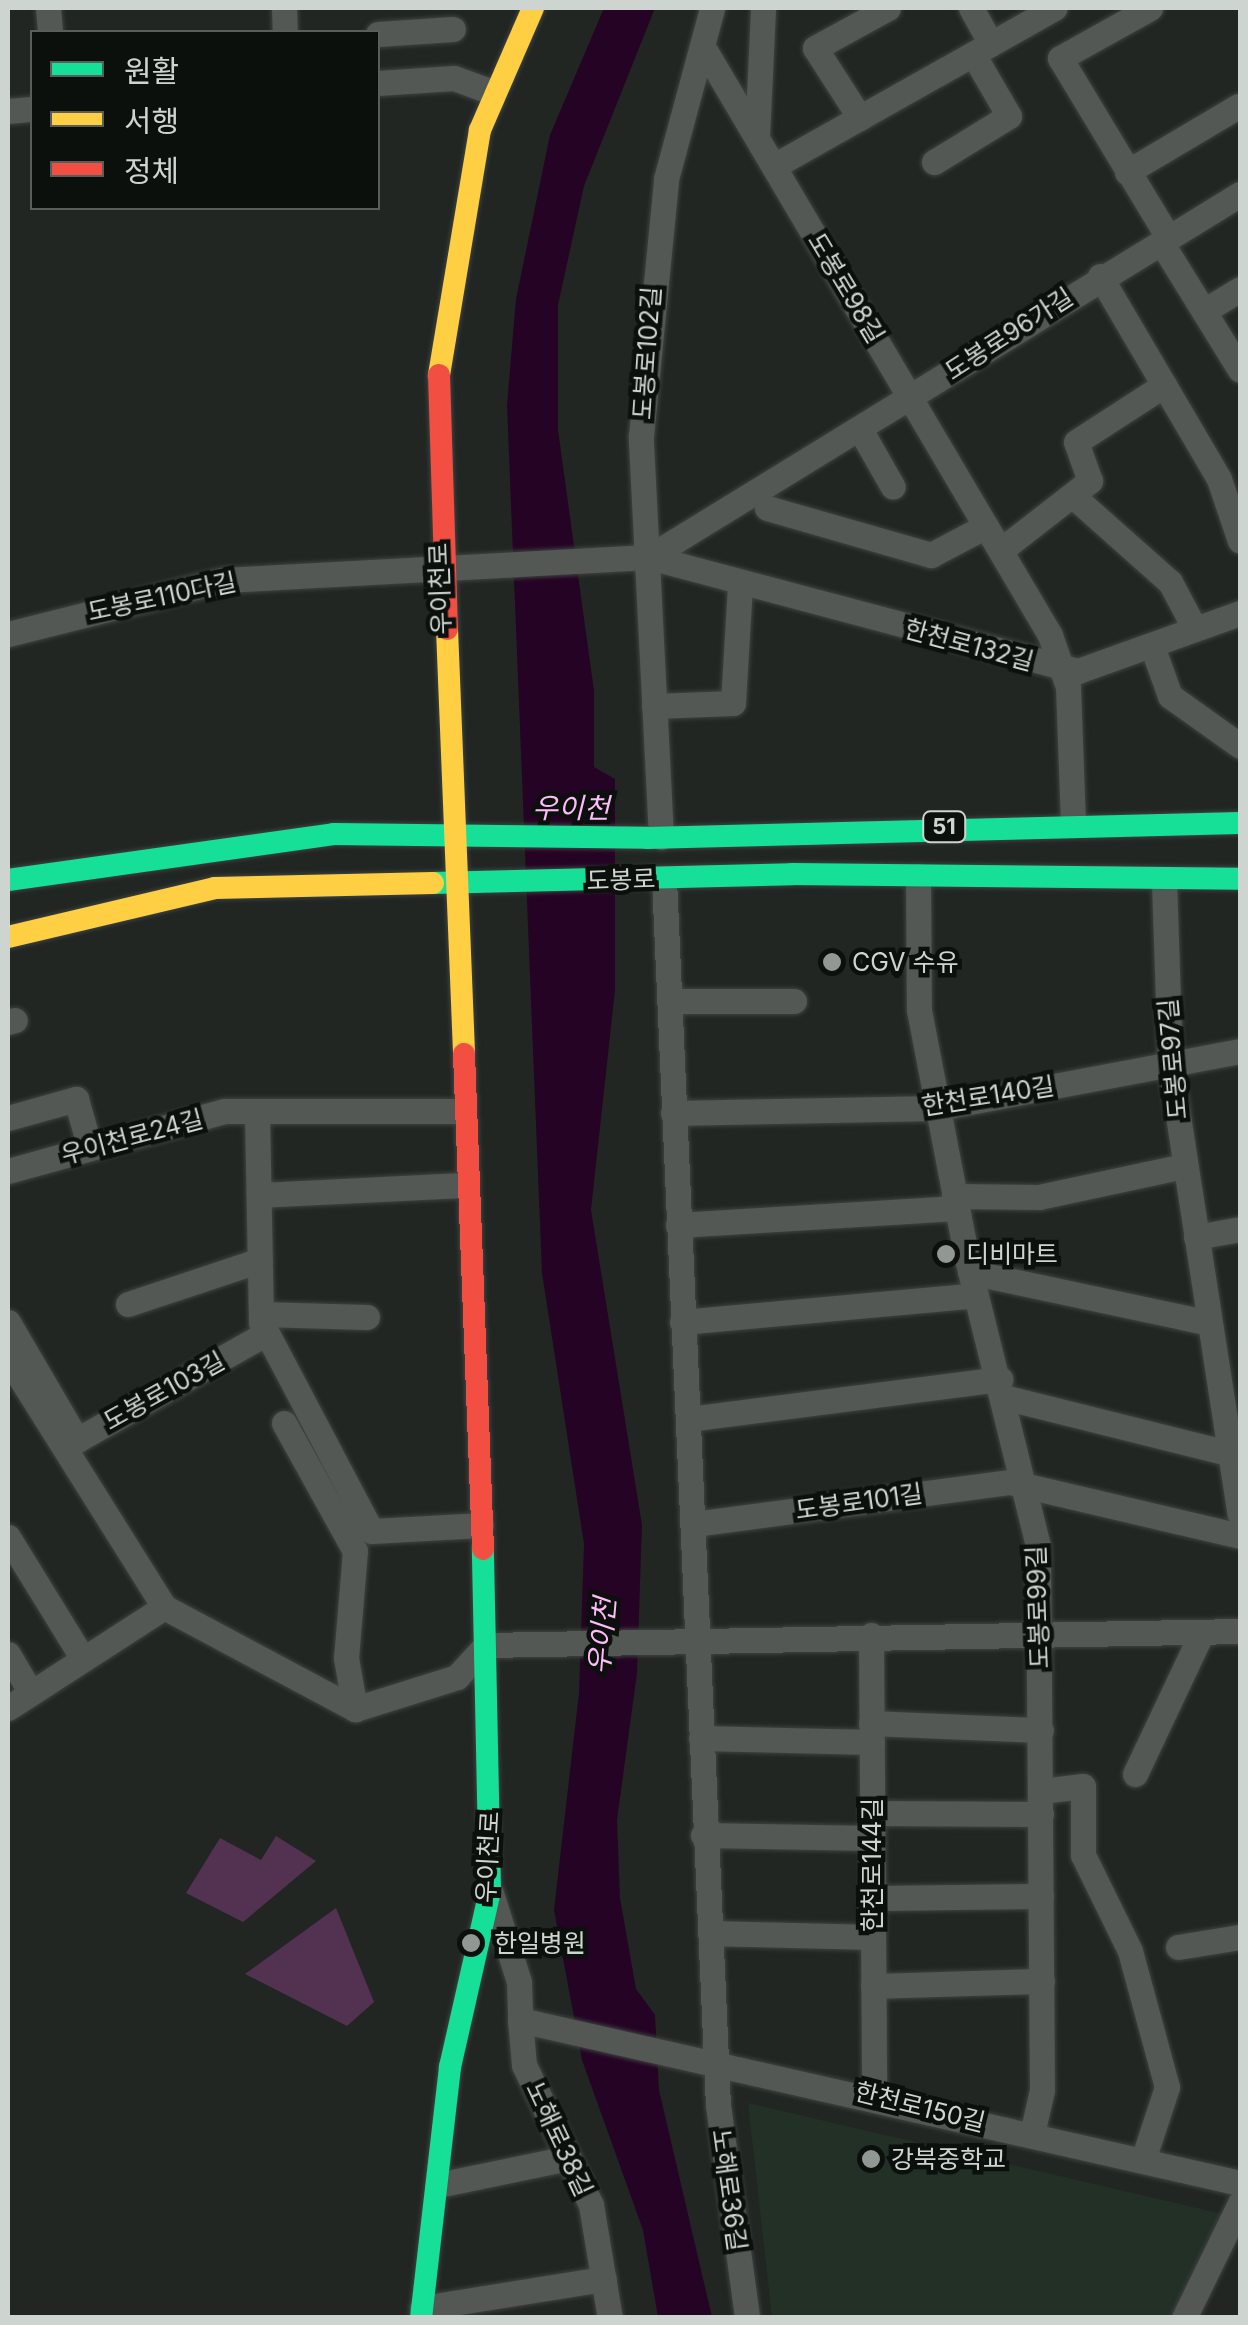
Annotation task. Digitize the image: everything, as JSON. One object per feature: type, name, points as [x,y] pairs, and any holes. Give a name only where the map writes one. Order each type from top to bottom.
[{"type":"main road","name":"우이천로","points":[[421,2312],[450,2067],[490,1891],[486,1645],[440,566],[440,336],[492,92],[533,8]]},
{"type":"main road","name":"도봉로","points":[[654,838],[1073,822],[1240,823]]},
{"type":"main road","name":"51","points":[[8,880],[253,840],[453,832],[654,838]]},
{"type":"main road","name":"도봉로","points":[[8,937],[215,888],[918,876],[1240,878]]},
{"type":"street","name":"도봉로102길","points":[[654,838],[654,706],[643,558],[641,436],[652,276],[666,180],[706,52],[712,8]]},
{"type":"street","points":[[757,138],[764,8]]},
{"type":"street","points":[[860,118],[815,48],[888,8]]},
{"type":"street","points":[[934,162],[1009,116],[982,49],[971,8]]},
{"type":"street","points":[[774,166],[1054,8]]},
{"type":"street","points":[[1150,8],[1060,58],[1240,370]]},
{"type":"street","points":[[380,34],[453,28]]},
{"type":"street","name":"도봉로98길","points":[[706,52],[1000,550],[1063,669],[1073,822]]},
{"type":"street","points":[[380,84],[454,78],[492,92]]},
{"type":"street","points":[[1127,172],[1238,106]]},
{"type":"street","name":"도봉로96가길","points":[[643,558],[913,400],[1004,332],[1240,194]]},
{"type":"street","points":[[1100,276],[1219,479],[1240,541]]},
{"type":"street","points":[[1204,311],[1240,288]]},
{"type":"street","points":[[1000,550],[1090,482],[1076,442],[1164,385]]},
{"type":"street","points":[[861,431],[894,487]]},
{"type":"street","points":[[1074,496],[1170,582],[1196,630]]},
{"type":"street","points":[[766,508],[931,555],[986,526]]},
{"type":"street","name":"도봉로110다길","points":[[8,634],[200,584],[440,566],[643,558]]},
{"type":"street","name":"한천로132길","points":[[643,558],[1063,669],[1196,630],[1236,623]]},
{"type":"street","points":[[654,706],[732,703],[740,584]]},
{"type":"street","points":[[1152,646],[1170,696],[1240,746]]},
{"type":"street","name":"도봉로99길","points":[[918,876],[919,1010],[955,1202],[1038,1546],[1042,2090],[1032,2134]]},
{"type":"street","points":[[656,879],[669,1001],[699,1635],[703,1834],[710,1933],[707,2059]]},
{"type":"street","name":"도봉로97길","points":[[1164,880],[1170,1064],[1240,1514]]},
{"type":"street","points":[[669,1001],[794,1001]]},
{"type":"street","name":"한천로140길","points":[[673,1113],[938,1108],[1240,1051]]},
{"type":"street","points":[[8,1118],[76,1099],[90,1148]]},
{"type":"street","name":"우이천로24길","points":[[8,1171],[225,1112],[464,1112]]},
{"type":"street","points":[[257,1113],[264,1324],[371,1531],[481,1525]]},
{"type":"street","points":[[678,1225],[1039,1197],[1184,1166]]},
{"type":"street","points":[[258,1195],[466,1185]]},
{"type":"street","points":[[1196,1237],[1240,1229]]},
{"type":"street","points":[[128,1304],[260,1260]]},
{"type":"street","points":[[682,1322],[973,1283],[1210,1323]]},
{"type":"street","points":[[264,1324],[368,1317]]},
{"type":"street","name":"도봉로103길","points":[[8,1322],[77,1440],[264,1324]]},
{"type":"street","points":[[8,1358],[164,1607],[355,1709],[457,1677],[486,1645],[699,1635],[1041,1636],[1240,1631]]},
{"type":"street","points":[[688,1419],[1003,1389],[1231,1454]]},
{"type":"street","points":[[284,1423],[355,1552],[346,1658],[355,1709]]},
{"type":"street","points":[[1024,1486],[1240,1536]]},
{"type":"street","name":"도봉로101길","points":[[694,1524],[1024,1486]]},
{"type":"street","points":[[8,1537],[83,1659]]},
{"type":"street","points":[[8,1708],[164,1607]]},
{"type":"street","points":[[1134,1774],[1202,1632]]},
{"type":"street","name":"한천로144길","points":[[871,1634],[874,2095]]},
{"type":"street","points":[[8,1654],[31,1693]]},
{"type":"street","points":[[701,1738],[1041,1730]]},
{"type":"street","points":[[703,1834],[872,1826],[1041,1802],[1083,1786],[1082,1854],[1130,1951],[1168,2087],[1143,2160]]},
{"type":"street","points":[[490,1891],[519,1982],[524,2021]]},
{"type":"street","points":[[872,1898],[1042,1896]]},
{"type":"street","points":[[710,1933],[873,1937]]},
{"type":"street","points":[[1178,1947],[1240,1937]]},
{"type":"street","points":[[873,1986],[1042,1981]]},
{"type":"street","name":"한천로150길","points":[[524,2021],[874,2095],[1240,2183]]},
{"type":"street","name":"노해로38길","points":[[524,2021],[524,2065],[591,2205],[610,2318]]},
{"type":"street","name":"노해로36길","points":[[707,2059],[747,2318]]},
{"type":"street","points":[[438,2185],[568,2158]]},
{"type":"street","points":[[1184,2318],[1240,2204]]},
{"type":"street","name":"우이천로","points":[[421,2312],[604,2279]]},
{"type":"shaded area","points":[[276,1836],[316,1861],[243,1922],[186,1893],[220,1838],[261,1860]]},
{"type":"shaded area","points":[[336,1908],[374,2002],[347,2026],[245,1974]]},
{"type":"shaded area","name":"강북중학교","points":[[748,2103],[1227,2215],[1174,2317],[772,2317]]},
{"type":"water","name":"우이천","points":[[604,8],[655,8],[584,186],[558,305],[558,430],[594,691],[594,767],[615,779],[615,990],[591,1210],[642,1525],[637,1673],[617,1820],[620,1898],[636,1989],[655,2015],[659,2090],[712,2317],[658,2317],[643,2230],[582,2060],[554,1910],[579,1693],[584,1544],[542,1273],[507,405],[516,299],[550,135]]},
{"type":"traffic: fast","points":[[8,880],[334,834],[647,838],[1240,823]]},
{"type":"traffic: fast","points":[[433,883],[792,874],[1240,879]]},
{"type":"traffic: fast","points":[[421,2318],[450,2067],[490,1891],[483,1549]]},
{"type":"traffic: slow","points":[[439,375],[480,130],[533,8]]},
{"type":"traffic: slow","points":[[447,629],[464,1054]]},
{"type":"traffic: slow","points":[[8,937],[215,888],[433,883]]},
{"type":"traffic: jam","points":[[439,375],[447,629]]},
{"type":"traffic: jam","points":[[464,1054],[483,1549]]},
{"type":"place","name":"CGV 수유","points":[[832,962]]},
{"type":"place","name":"디비마트","points":[[946,1254]]},
{"type":"place","name":"한일병원","points":[[471,1943]]},
{"type":"place","name":"강북중학교","points":[[871,2159]]}]
